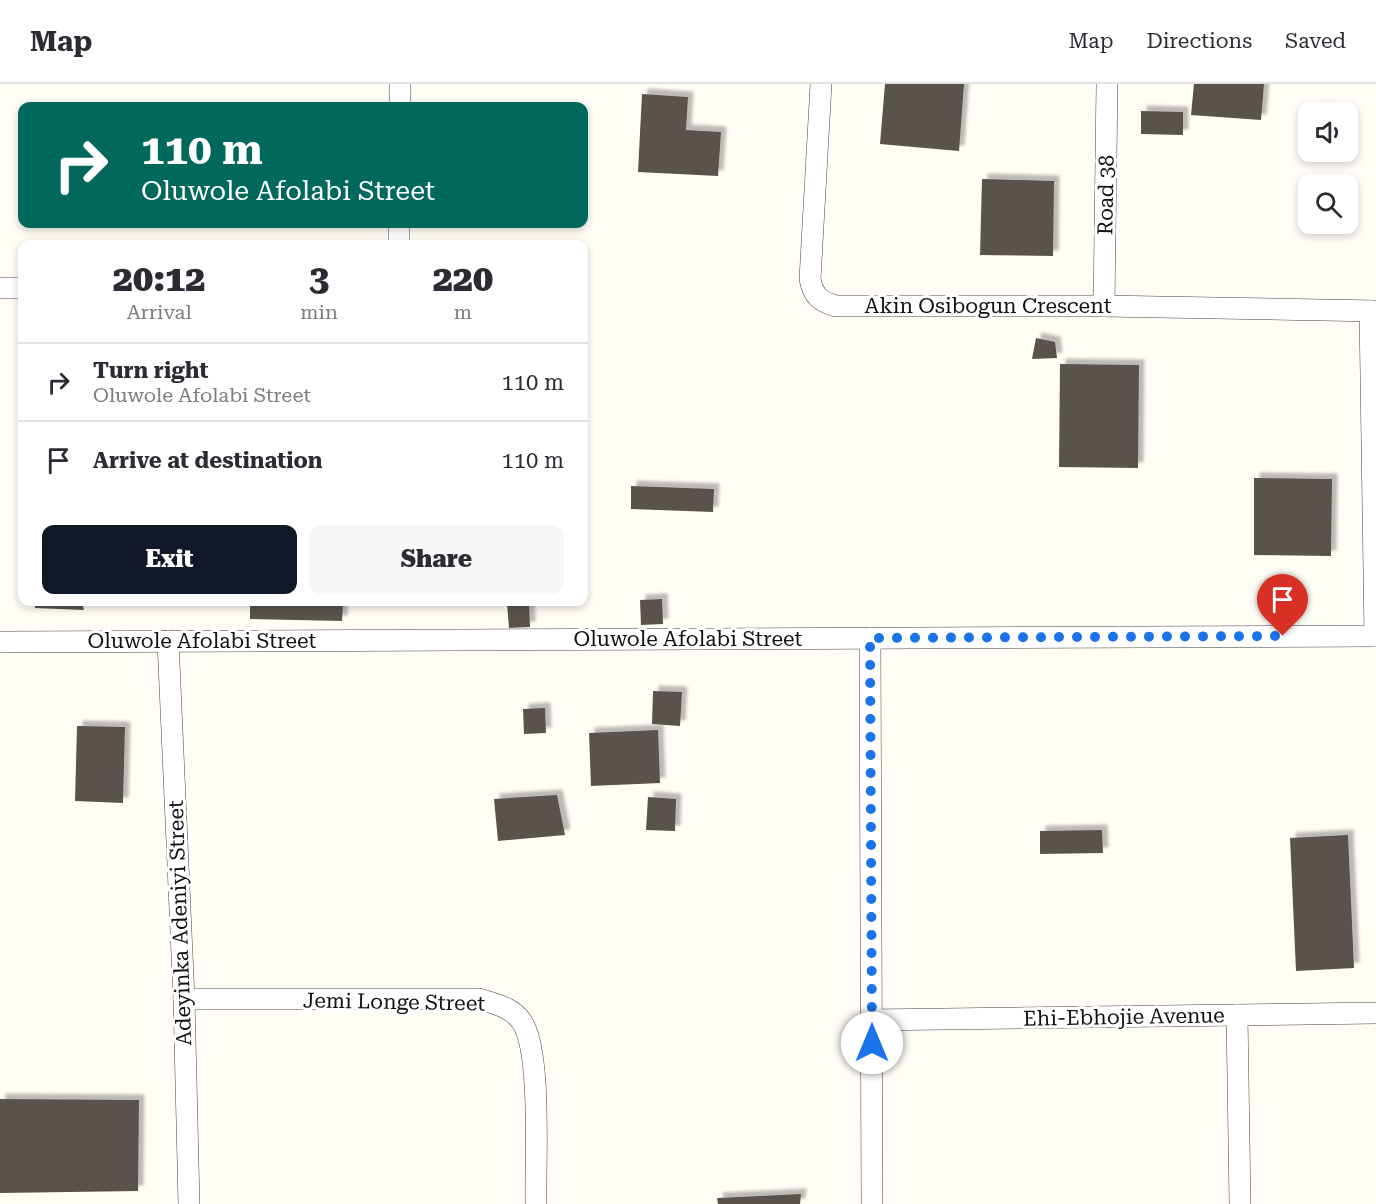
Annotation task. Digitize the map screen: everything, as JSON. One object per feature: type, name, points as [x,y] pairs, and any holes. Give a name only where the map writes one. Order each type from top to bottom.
[{"type":"street","points":[[400,84],[400,102]]},
{"type":"street","name":"Akin Osibogun Crescent","points":[[821,84],[810,279],[812,289],[825,303],[836,306],[1104,306],[1373,311]]},
{"type":"street","name":"Road 38","points":[[1104,306],[1107,84]]},
{"type":"street","points":[[0,288],[18,288]]},
{"type":"street","points":[[1373,311],[1375,636]]},
{"type":"street","name":"Oluwole Afolabi Street","points":[[0,642],[1375,636]]},
{"type":"street","points":[[870,638],[872,1204]]},
{"type":"street","name":"Adeyinka Adeniyi Street","points":[[168,641],[184,999],[189,1204]]},
{"type":"street","name":"Jemi Longe Street","points":[[184,999],[479,999],[512,1011],[523,1023],[529,1038],[534,1065],[536,1204]]},
{"type":"street","name":"Ehi-Ebhojie Avenue","points":[[872,1020],[1376,1013]]},
{"type":"street","points":[[1237,1015],[1240,1204]]},
{"type":"building","points":[[885,84],[964,84],[959,151],[880,144]]},
{"type":"building","points":[[1194,84],[1264,84],[1261,120],[1191,115]]},
{"type":"building","points":[[642,94],[688,97],[686,130],[721,132],[718,176],[638,172]]},
{"type":"building","points":[[1141,111],[1183,112],[1183,135],[1141,134]]},
{"type":"building","points":[[982,179],[1054,181],[1053,256],[980,255]]},
{"type":"building","points":[[1036,338],[1055,342],[1057,358],[1032,359]]},
{"type":"building","points":[[1060,364],[1139,365],[1138,468],[1059,467]]},
{"type":"building","points":[[1254,478],[1332,479],[1331,556],[1254,555]]},
{"type":"building","points":[[631,486],[714,489],[713,512],[631,509]]},
{"type":"building","points":[[662,599],[663,624],[641,625],[640,600]]},
{"type":"building","points":[[35,606],[83,606],[84,610],[35,608]]},
{"type":"building","points":[[250,606],[343,606],[342,621],[250,619]]},
{"type":"building","points":[[507,606],[529,606],[530,627],[509,628]]},
{"type":"building","points":[[653,691],[682,692],[680,726],[652,724]]},
{"type":"building","points":[[545,708],[546,733],[524,734],[523,709]]},
{"type":"building","points":[[77,726],[125,727],[123,803],[75,801]]},
{"type":"building","points":[[658,730],[660,783],[591,786],[589,733]]},
{"type":"building","points":[[557,795],[565,835],[498,841],[494,799]]},
{"type":"building","points":[[648,797],[676,799],[675,831],[646,830]]},
{"type":"building","points":[[1102,830],[1103,853],[1040,854],[1040,831]]},
{"type":"building","points":[[1348,835],[1354,968],[1296,971],[1290,838]]},
{"type":"building","points":[[0,1099],[139,1100],[138,1191],[0,1193]]},
{"type":"building","points":[[801,1194],[800,1204],[718,1204],[717,1198]]},
{"type":"route","points":[[872,1043],[870,638],[1283,636]]}]
